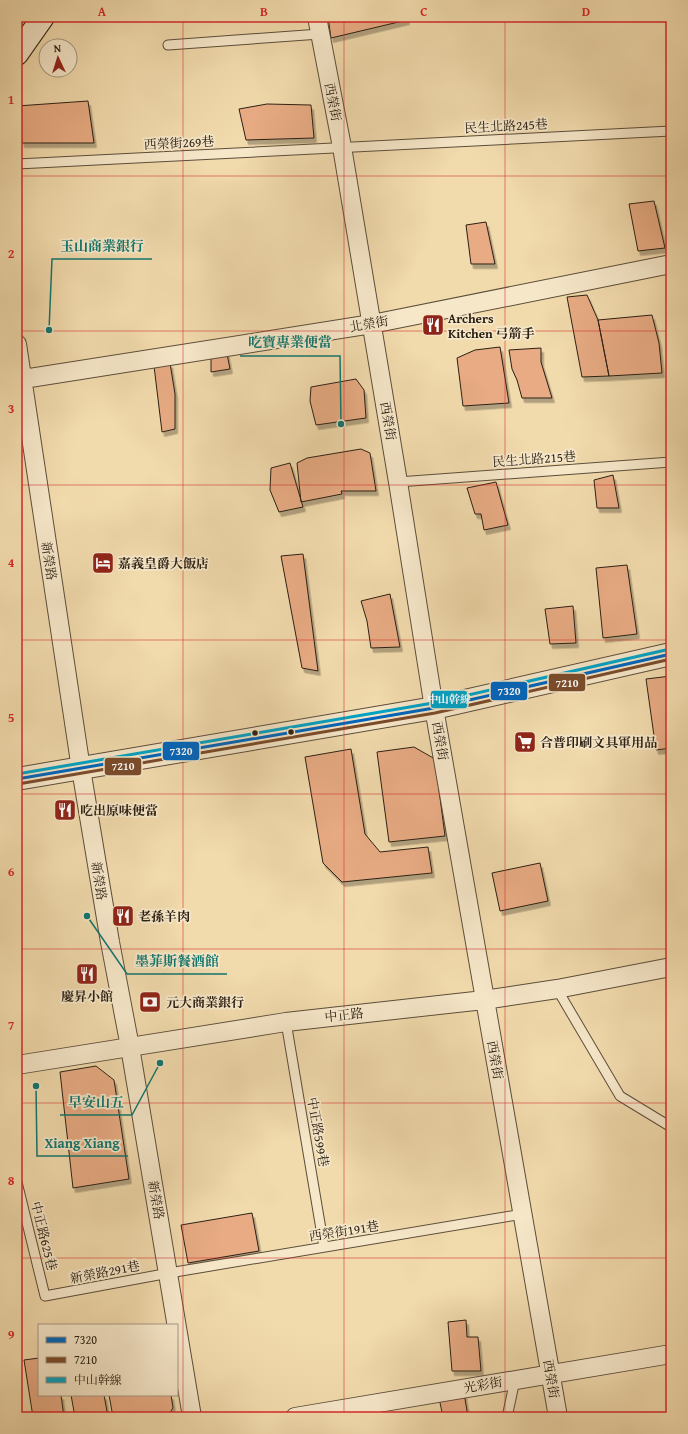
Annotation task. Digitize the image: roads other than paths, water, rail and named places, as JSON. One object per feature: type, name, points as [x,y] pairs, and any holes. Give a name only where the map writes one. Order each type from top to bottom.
[{"type":"street","points":[[17,54],[44,17]]},
{"type":"street","name":"西榮街","points":[[318,26],[342,147],[434,708],[558,1417]]},
{"type":"street","name":"北榮街","points":[[19,379],[372,324],[671,264]]},
{"type":"street","name":"新榮路","points":[[17,344],[19,379],[81,769],[177,1324]]},
{"type":"street","points":[[17,779],[434,708],[671,654]]},
{"type":"street","name":"中正路","points":[[17,1065],[286,1022],[484,1000],[557,989],[671,967]]},
{"type":"street","name":"新榮路","points":[[178,1329],[192,1417]]},
{"type":"street","name":"光彩街","points":[[295,1417],[671,1354]]},
{"type":"lane","points":[[168,45],[318,26]]},
{"type":"lane","name":"民生北路245巷","points":[[342,147],[671,131]]},
{"type":"lane","name":"西榮街269巷","points":[[17,164],[342,147]]},
{"type":"lane","name":"民生北路215巷","points":[[398,482],[671,462]]},
{"type":"lane","points":[[557,989],[620,1096],[671,1127]]},
{"type":"lane","name":"中正路599巷","points":[[286,1022],[324,1247]]},
{"type":"lane","name":"中正路625巷","points":[[17,1182],[45,1296]]},
{"type":"lane","name":"西榮街191巷","points":[[169,1273],[523,1214]]},
{"type":"lane","name":"新榮路291巷","points":[[45,1296],[169,1273]]},
{"type":"lane","points":[[507,1417],[515,1380]]},
{"type":"place","name":"Archers Kitchen 弓箭手","points":[[433,325]]},
{"type":"place","name":"玉山商業銀行","points":[[49,330]]},
{"type":"place","name":"吃寶專業便當","points":[[341,424]]},
{"type":"place","name":"嘉義皇爵大飯店","points":[[103,563]]},
{"type":"place","name":"合普印刷文具軍用品","points":[[525,742]]},
{"type":"place","name":"吃出原味便當","points":[[65,810]]},
{"type":"place","name":"墨菲斯餐酒館","points":[[87,916]]},
{"type":"place","name":"老孫羊肉","points":[[123,916]]},
{"type":"place","name":"慶昇小館","points":[[87,974]]},
{"type":"place","name":"元大商業銀行","points":[[150,1002]]},
{"type":"place","name":"早安山五","points":[[160,1063]]},
{"type":"place","name":"Xiang Xiang","points":[[36,1086]]}]
